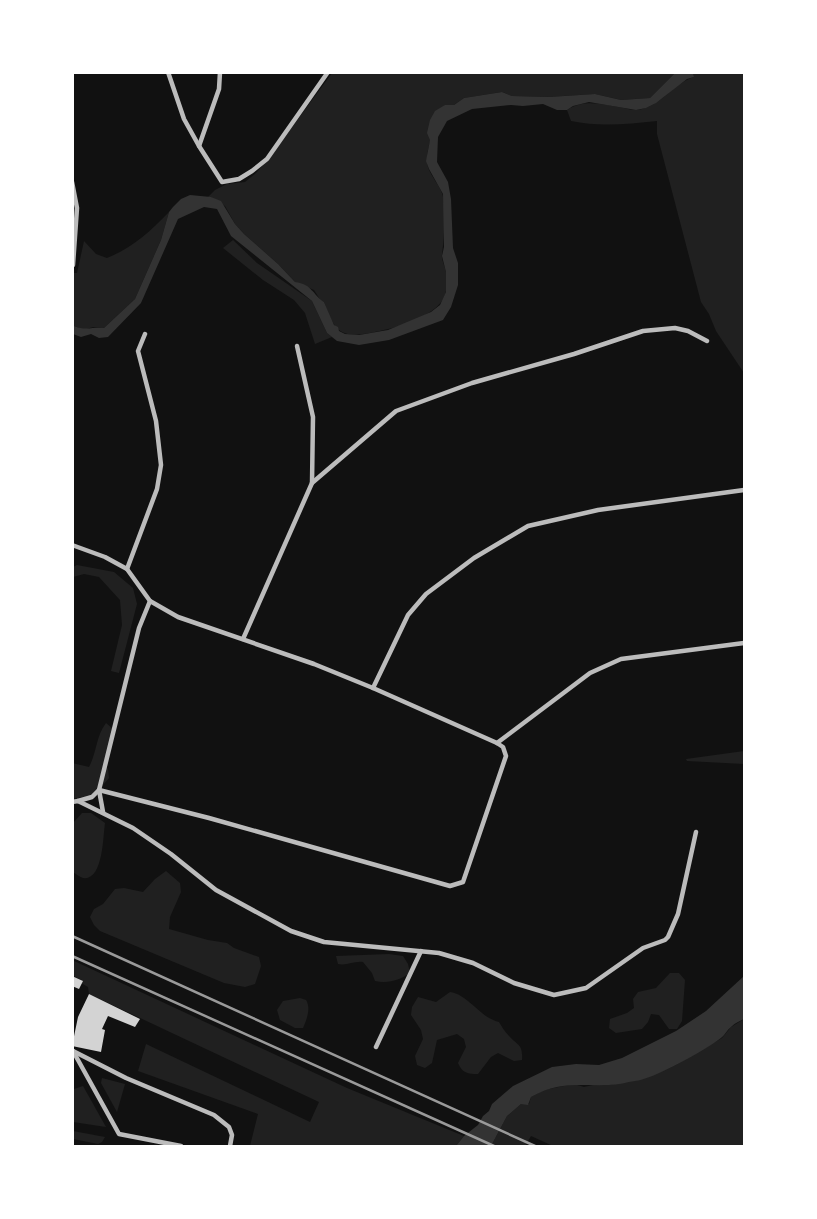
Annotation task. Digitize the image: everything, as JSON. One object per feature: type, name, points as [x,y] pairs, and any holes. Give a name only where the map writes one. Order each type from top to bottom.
[{"type":"street","points":[[168,72],[184,119],[222,182],[239,179],[267,159],[328,72]]},
{"type":"street","points":[[199,146],[219,89],[220,72]]},
{"type":"street","points":[[72,182],[77,208],[73,265]]},
{"type":"street","points":[[312,483],[396,411],[472,383],[643,332],[676,328],[688,331],[707,341]]},
{"type":"street","points":[[127,569],[157,489],[161,465],[156,421],[138,350],[145,334]]},
{"type":"street","points":[[243,640],[312,483],[313,417],[297,346]]},
{"type":"street","points":[[373,688],[408,615],[426,594],[474,558],[528,526],[598,510],[744,490]]},
{"type":"street","points":[[72,545],[105,557],[127,569],[150,601],[178,617],[314,664],[373,688],[497,743],[503,748],[506,756],[464,882],[450,886],[209,818],[99,790]]},
{"type":"street","points":[[103,812],[99,790],[139,628],[150,601]]},
{"type":"street","points":[[497,743],[590,674],[621,659],[744,643]]},
{"type":"street","points":[[75,801],[92,797],[99,790]]},
{"type":"street","points":[[75,801],[103,812],[141,833],[216,890],[291,931],[324,942],[439,953],[473,963],[514,983],[554,995],[586,988],[642,948],[665,940],[668,937],[678,914],[696,832]]},
{"type":"street","points":[[376,1047],[421,951]]},
{"type":"street","points":[[73,1050],[119,1134],[181,1146]]},
{"type":"street","points":[[73,1050],[126,1078],[214,1116],[229,1127],[232,1135],[230,1146]]},
{"type":"shaded area","points":[[332,73],[675,73],[650,98],[621,100],[595,94],[549,97],[512,96],[502,92],[464,98],[454,105],[445,105],[431,138],[427,164],[443,198],[442,256],[446,270],[446,291],[435,309],[412,322],[385,330],[354,335],[347,334],[337,328],[324,302],[321,301],[314,290],[295,282],[244,234],[235,224],[225,206],[208,197],[215,190],[227,184],[245,182],[256,173]]},
{"type":"shaded area","points":[[675,73],[693,73],[694,77],[687,79],[656,103],[646,108],[636,110],[589,102],[573,106],[567,110],[557,110],[543,104],[511,105],[472,109],[447,121],[438,137],[437,162],[448,182],[451,199],[453,248],[458,263],[458,285],[451,307],[443,320],[389,340],[359,345],[337,341],[327,333],[312,301],[231,236],[217,209],[204,207],[178,219],[141,303],[108,337],[99,338],[91,334],[81,337],[73,334],[73,323],[74,326],[82,328],[104,328],[135,299],[161,240],[169,212],[181,199],[190,195],[211,197],[221,201],[235,224],[244,234],[295,282],[309,287],[324,302],[334,325],[345,334],[359,335],[388,330],[431,312],[440,305],[446,292],[446,272],[442,256],[444,247],[443,194],[426,161],[430,140],[427,133],[430,120],[435,111],[445,105],[454,105],[464,98],[502,92],[512,96],[549,97],[595,94],[621,100],[650,98]]},
{"type":"shaded area","points":[[693,73],[744,73],[744,373],[716,331],[709,314],[701,302],[657,134],[657,121],[614,124],[582,123],[571,121],[567,110],[574,106],[588,103],[633,110],[644,108],[659,101],[686,80],[694,77]]},
{"type":"shaded area","points":[[169,212],[161,240],[135,299],[104,328],[93,327],[84,330],[74,326],[73,273],[77,273],[84,241],[96,254],[107,258],[140,239]]},
{"type":"shaded area","points":[[233,240],[257,263],[312,301],[327,333],[332,337],[315,344],[305,313],[294,300],[263,280],[223,248]]},
{"type":"shaded area","points":[[77,565],[114,572],[133,588],[137,604],[119,673],[111,671],[122,625],[120,600],[99,577],[84,574],[73,577],[73,567]]},
{"type":"shaded area","points":[[106,723],[113,729],[105,765],[108,769],[109,778],[91,799],[82,797],[73,799],[72,763],[89,767],[100,733]]},
{"type":"shaded area","points":[[744,751],[744,764],[687,761],[686,759]]},
{"type":"shaded area","points":[[82,813],[91,813],[105,823],[101,857],[98,866],[95,873],[90,877],[83,878],[73,872],[73,823]]},
{"type":"shaded area","points":[[166,871],[180,883],[181,892],[170,917],[169,929],[208,940],[227,943],[234,948],[259,957],[261,966],[255,984],[245,987],[224,983],[100,931],[94,925],[90,917],[94,909],[103,904],[115,889],[124,888],[143,892],[155,879]]},
{"type":"shaded area","points":[[389,954],[403,956],[408,964],[410,973],[394,981],[375,981],[372,973],[363,962],[338,964],[336,956]]},
{"type":"shaded area","points":[[72,960],[347,1088],[464,1136],[456,1146],[250,1146],[258,1114],[138,1071],[146,1044],[310,1122],[319,1102],[89,994],[88,987],[81,983],[82,980],[73,976]]},
{"type":"shaded area","points":[[670,973],[679,973],[685,980],[682,1021],[677,1029],[669,1029],[659,1015],[651,1014],[648,1022],[642,1029],[616,1033],[609,1028],[610,1019],[627,1013],[634,1008],[633,999],[638,992],[656,988]]},
{"type":"shaded area","points":[[744,976],[744,1019],[734,1024],[721,1038],[704,1049],[666,1070],[643,1079],[612,1085],[560,1086],[541,1092],[531,1097],[528,1105],[521,1104],[507,1116],[491,1146],[456,1146],[464,1136],[478,1125],[492,1104],[513,1086],[552,1067],[576,1064],[599,1065],[622,1058],[676,1031],[706,1011]]},
{"type":"shaded area","points":[[450,992],[463,997],[486,1016],[499,1022],[506,1033],[521,1048],[522,1060],[514,1061],[498,1053],[491,1057],[478,1074],[466,1072],[461,1069],[458,1063],[466,1047],[464,1039],[457,1034],[437,1040],[432,1063],[425,1068],[417,1065],[415,1056],[423,1039],[421,1030],[411,1015],[412,1007],[418,997],[436,1002]]},
{"type":"shaded area","points":[[300,998],[306,1000],[308,1014],[303,1028],[295,1028],[280,1020],[277,1010],[283,1001]]},
{"type":"shaded area","points":[[744,1019],[744,1146],[553,1146],[531,1136],[525,1146],[491,1146],[507,1116],[521,1104],[529,1104],[531,1097],[543,1090],[574,1084],[584,1087],[635,1081],[672,1067],[722,1038],[731,1027]]},
{"type":"shaded area","points":[[102,1078],[125,1084],[117,1112],[101,1083]]},
{"type":"shaded area","points":[[83,1086],[106,1127],[73,1122],[73,1091]]},
{"type":"shaded area","points":[[72,1131],[105,1137],[98,1144],[73,1139]]},
{"type":"building","points":[[72,976],[83,981],[79,989],[72,986]]},
{"type":"building","points":[[89,994],[140,1019],[135,1027],[108,1016],[102,1029],[105,1030],[101,1052],[72,1046],[78,1017]]},
{"type":"railway","points":[[72,936],[535,1146]]},
{"type":"railway","points":[[72,956],[494,1146]]}]
